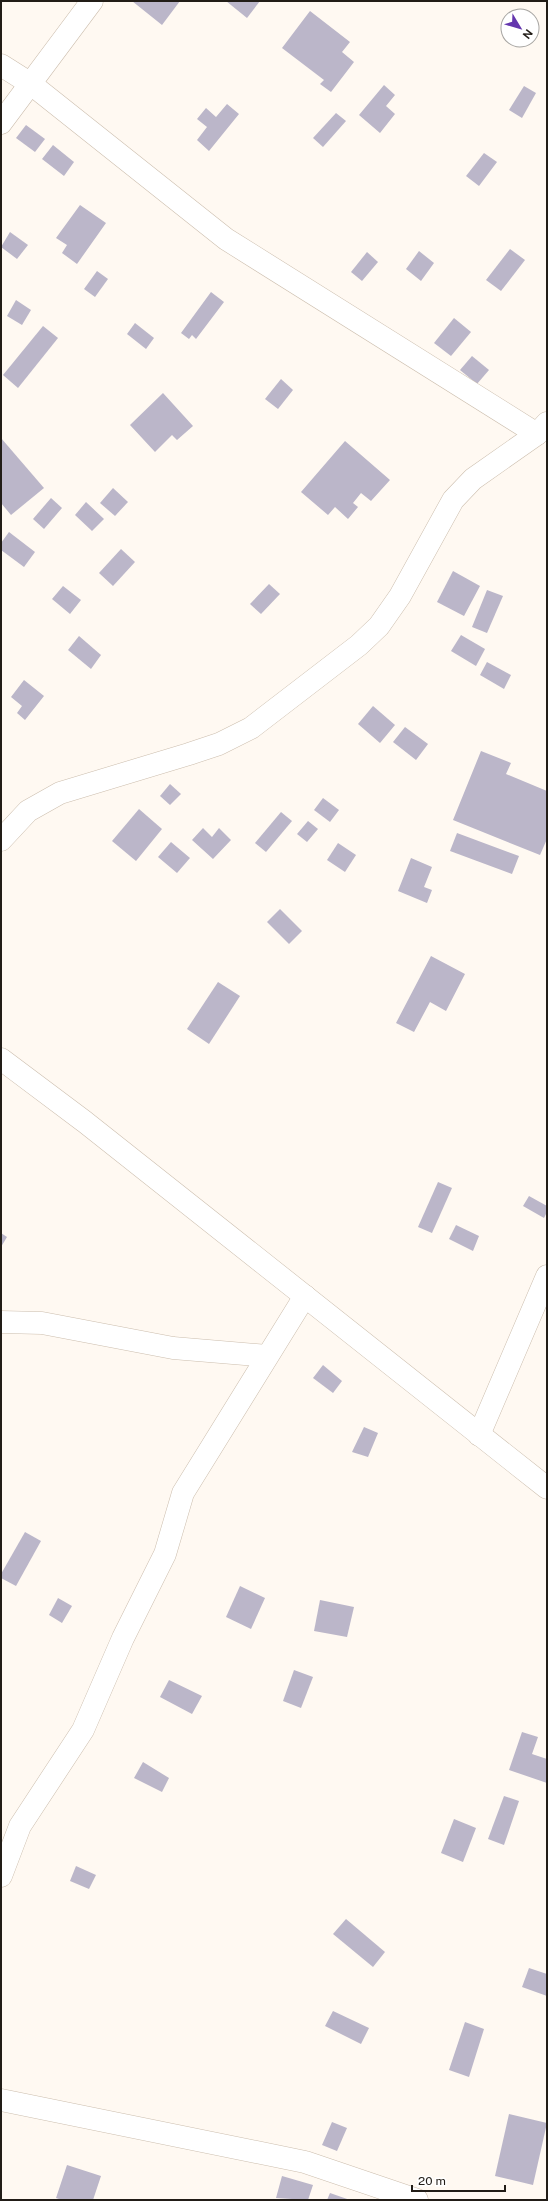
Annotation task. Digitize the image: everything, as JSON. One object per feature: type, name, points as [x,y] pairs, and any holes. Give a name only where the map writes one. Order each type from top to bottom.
[{"type":"street","points":[[1,123],[92,1]]},
{"type":"street","points":[[1,65],[30,84],[226,239],[542,429],[473,479],[453,500],[400,596],[379,626],[359,645],[251,728],[219,744],[60,793],[28,811],[1,840]]},
{"type":"street","points":[[1,1059],[85,1122],[547,1488]]},
{"type":"street","points":[[479,1435],[547,1276]]},
{"type":"street","points":[[1,1876],[20,1826],[83,1730],[123,1638],[165,1554],[183,1493],[305,1296]]},
{"type":"street","points":[[1,1322],[42,1323],[173,1348],[267,1356]]},
{"type":"street","points":[[1,2100],[305,2162],[417,2200]]},
{"type":"building","points":[[132,1],[180,1],[162,25]]},
{"type":"building","points":[[226,1],[260,1],[247,18]]},
{"type":"building","points":[[310,11],[350,42],[342,52],[354,62],[331,92],[320,84],[324,80],[282,48]]},
{"type":"building","points":[[384,85],[395,95],[386,106],[395,114],[380,133],[359,115]]},
{"type":"building","points":[[524,86],[536,93],[522,118],[509,110]]},
{"type":"building","points":[[227,104],[239,114],[209,151],[197,140],[207,127],[197,119],[206,108],[216,117]]},
{"type":"building","points":[[336,113],[346,121],[323,147],[313,138]]},
{"type":"building","points":[[26,125],[45,139],[35,152],[16,138]]},
{"type":"building","points":[[53,145],[74,162],[64,176],[42,159]]},
{"type":"building","points":[[484,153],[497,162],[479,186],[466,176]]},
{"type":"building","points":[[80,205],[106,223],[77,264],[62,253],[67,245],[56,238]]},
{"type":"building","points":[[10,232],[28,245],[17,259],[1,247]]},
{"type":"building","points":[[510,249],[525,260],[501,291],[486,280]]},
{"type":"building","points":[[419,251],[434,263],[421,281],[406,269]]},
{"type":"building","points":[[367,252],[378,262],[362,281],[351,272]]},
{"type":"building","points":[[97,271],[108,279],[95,297],[84,289]]},
{"type":"building","points":[[211,292],[224,302],[196,339],[192,335],[189,339],[181,333]]},
{"type":"building","points":[[16,300],[31,310],[22,325],[7,316]]},
{"type":"building","points":[[454,318],[471,332],[451,356],[434,343]]},
{"type":"building","points":[[135,323],[154,338],[146,349],[127,334]]},
{"type":"building","points":[[43,326],[58,338],[18,388],[3,375]]},
{"type":"building","points":[[472,356],[489,370],[477,384],[460,370]]},
{"type":"building","points":[[281,379],[293,390],[278,409],[265,399]]},
{"type":"building","points":[[163,393],[193,426],[177,440],[172,435],[155,452],[130,425]]},
{"type":"building","points":[[1,438],[44,488],[11,515],[1,503]]},
{"type":"building","points":[[345,441],[390,480],[371,501],[361,493],[353,503],[358,507],[348,519],[335,507],[328,515],[301,492]]},
{"type":"building","points":[[113,488],[128,502],[115,516],[100,503]]},
{"type":"building","points":[[51,498],[62,508],[44,529],[33,519]]},
{"type":"building","points":[[86,502],[104,519],[92,531],[75,515]]},
{"type":"building","points":[[9,532],[35,552],[24,567],[1,550],[1,543]]},
{"type":"building","points":[[121,549],[135,562],[113,586],[99,573]]},
{"type":"building","points":[[453,571],[480,586],[464,616],[437,602]]},
{"type":"building","points":[[269,584],[280,594],[261,614],[250,604]]},
{"type":"building","points":[[63,586],[81,600],[70,614],[52,599]]},
{"type":"building","points":[[487,590],[503,596],[487,633],[472,627]]},
{"type":"building","points":[[461,635],[485,649],[476,666],[451,651]]},
{"type":"building","points":[[79,636],[101,655],[91,669],[68,650]]},
{"type":"building","points":[[487,662],[511,675],[504,689],[480,675]]},
{"type":"building","points":[[24,680],[44,696],[25,720],[17,713],[22,706],[11,697]]},
{"type":"building","points":[[373,706],[395,725],[380,743],[358,724]]},
{"type":"building","points":[[405,727],[428,744],[416,760],[393,742]]},
{"type":"building","points":[[481,751],[511,763],[506,774],[547,791],[547,839],[540,855],[453,820]]},
{"type":"building","points":[[170,784],[181,794],[170,805],[160,796]]},
{"type":"building","points":[[323,798],[339,810],[330,822],[314,810]]},
{"type":"building","points":[[139,809],[162,829],[136,861],[112,841]]},
{"type":"building","points":[[281,812],[292,821],[266,852],[255,843]]},
{"type":"building","points":[[308,821],[318,829],[307,842],[297,834]]},
{"type":"building","points":[[203,828],[212,837],[219,828],[231,840],[213,859],[192,840]]},
{"type":"building","points":[[457,833],[519,856],[512,874],[450,851]]},
{"type":"building","points":[[171,842],[190,858],[177,873],[158,857]]},
{"type":"building","points":[[338,843],[356,855],[345,872],[327,860]]},
{"type":"building","points":[[411,858],[432,867],[424,887],[432,890],[427,903],[398,891]]},
{"type":"building","points":[[280,909],[302,931],[289,944],[267,922]]},
{"type":"building","points":[[431,956],[465,974],[446,1011],[430,1002],[414,1032],[396,1023]]},
{"type":"building","points":[[218,982],[240,996],[209,1044],[187,1029]]},
{"type":"building","points":[[438,1182],[452,1188],[432,1233],[418,1227]]},
{"type":"building","points":[[529,1196],[547,1206],[547,1212],[544,1218],[523,1206]]},
{"type":"building","points":[[456,1225],[479,1236],[473,1251],[449,1239]]},
{"type":"building","points":[[1,1233],[7,1237],[1,1247]]},
{"type":"building","points":[[323,1365],[342,1381],[333,1393],[313,1378]]},
{"type":"building","points":[[364,1427],[378,1433],[368,1457],[352,1452]]},
{"type":"building","points":[[25,1532],[41,1541],[16,1586],[1,1578],[1,1574]]},
{"type":"building","points":[[240,1586],[265,1598],[251,1629],[226,1617]]},
{"type":"building","points":[[58,1598],[72,1606],[62,1623],[49,1615]]},
{"type":"building","points":[[320,1600],[354,1607],[347,1637],[314,1631]]},
{"type":"building","points":[[294,1670],[313,1677],[301,1708],[283,1701]]},
{"type":"building","points":[[169,1680],[202,1696],[192,1714],[160,1697]]},
{"type":"building","points":[[522,1732],[538,1737],[532,1754],[547,1759],[547,1783],[509,1770]]},
{"type":"building","points":[[143,1762],[169,1778],[162,1792],[134,1778]]},
{"type":"building","points":[[504,1796],[519,1801],[504,1845],[488,1839]]},
{"type":"building","points":[[454,1819],[476,1828],[463,1862],[441,1853]]},
{"type":"building","points":[[76,1866],[96,1875],[89,1889],[70,1881]]},
{"type":"building","points":[[346,1919],[385,1952],[373,1967],[333,1934]]},
{"type":"building","points":[[529,1968],[547,1974],[547,1996],[522,1987]]},
{"type":"building","points":[[333,2011],[369,2028],[361,2044],[325,2026]]},
{"type":"building","points":[[465,2022],[484,2029],[469,2077],[449,2070]]},
{"type":"building","points":[[509,2114],[547,2123],[533,2185],[495,2176]]},
{"type":"building","points":[[332,2122],[347,2128],[337,2151],[322,2145]]},
{"type":"building","points":[[67,2165],[101,2176],[93,2200],[62,2200],[56,2198]]},
{"type":"building","points":[[282,2176],[313,2185],[308,2200],[276,2198]]},
{"type":"building","points":[[330,2193],[350,2200],[327,2200]]}]
